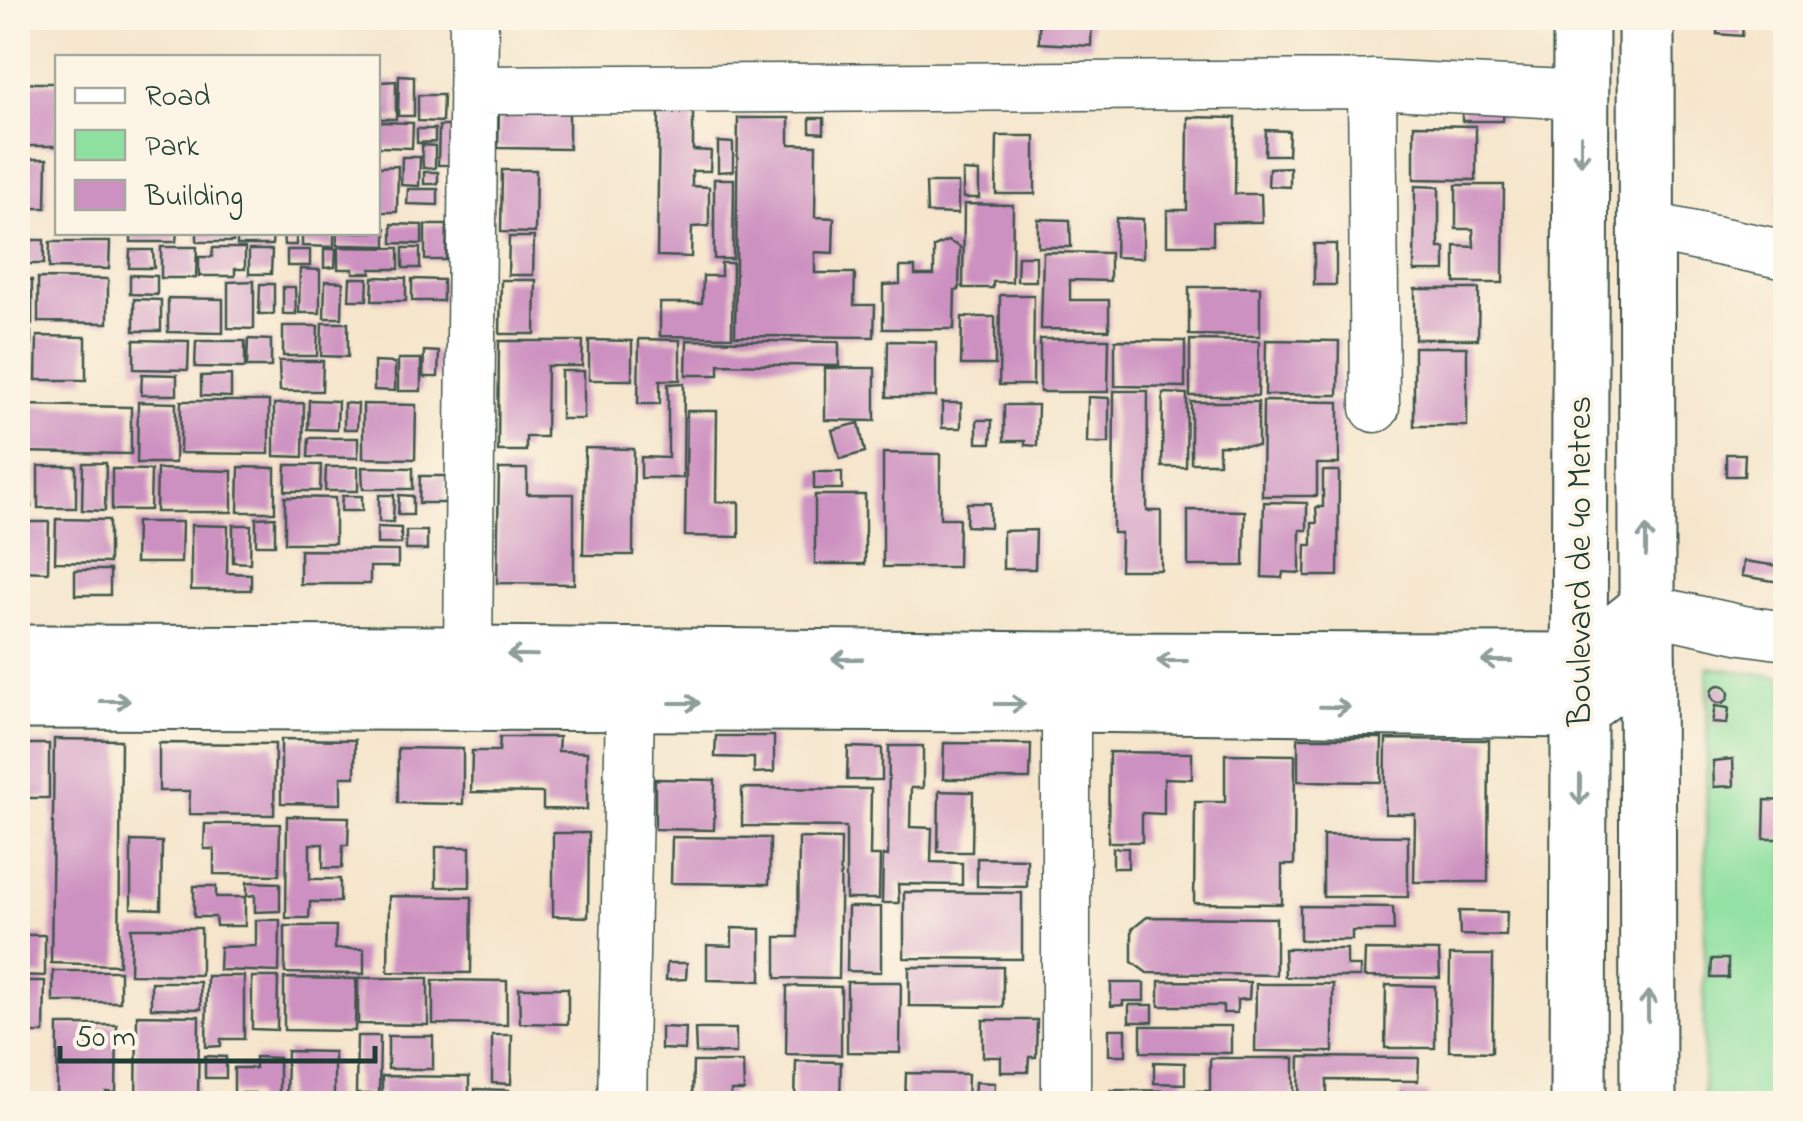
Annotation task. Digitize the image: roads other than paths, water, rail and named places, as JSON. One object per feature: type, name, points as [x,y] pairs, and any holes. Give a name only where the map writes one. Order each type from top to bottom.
[{"type":"street","points":[[468,654],[474,18]]},
{"type":"street","name":"Boulevard de 40 Metres","points":[[1578,1104],[1582,18]]},
{"type":"street","name":"Boulevard de 40 Metres","points":[[1646,18],[1648,1104]]},
{"type":"street","points":[[473,90],[1372,84],[1582,94]]},
{"type":"street","points":[[1372,84],[1375,408]]},
{"type":"street","points":[[1646,226],[1786,255]]},
{"type":"street","points":[[18,653],[468,654],[1066,682],[1581,686],[1646,634],[1764,633]]},
{"type":"street","points":[[18,701],[630,702],[1066,682]]},
{"type":"street","points":[[1066,682],[1066,1104]]},
{"type":"street","points":[[622,1104],[630,702]]}]
